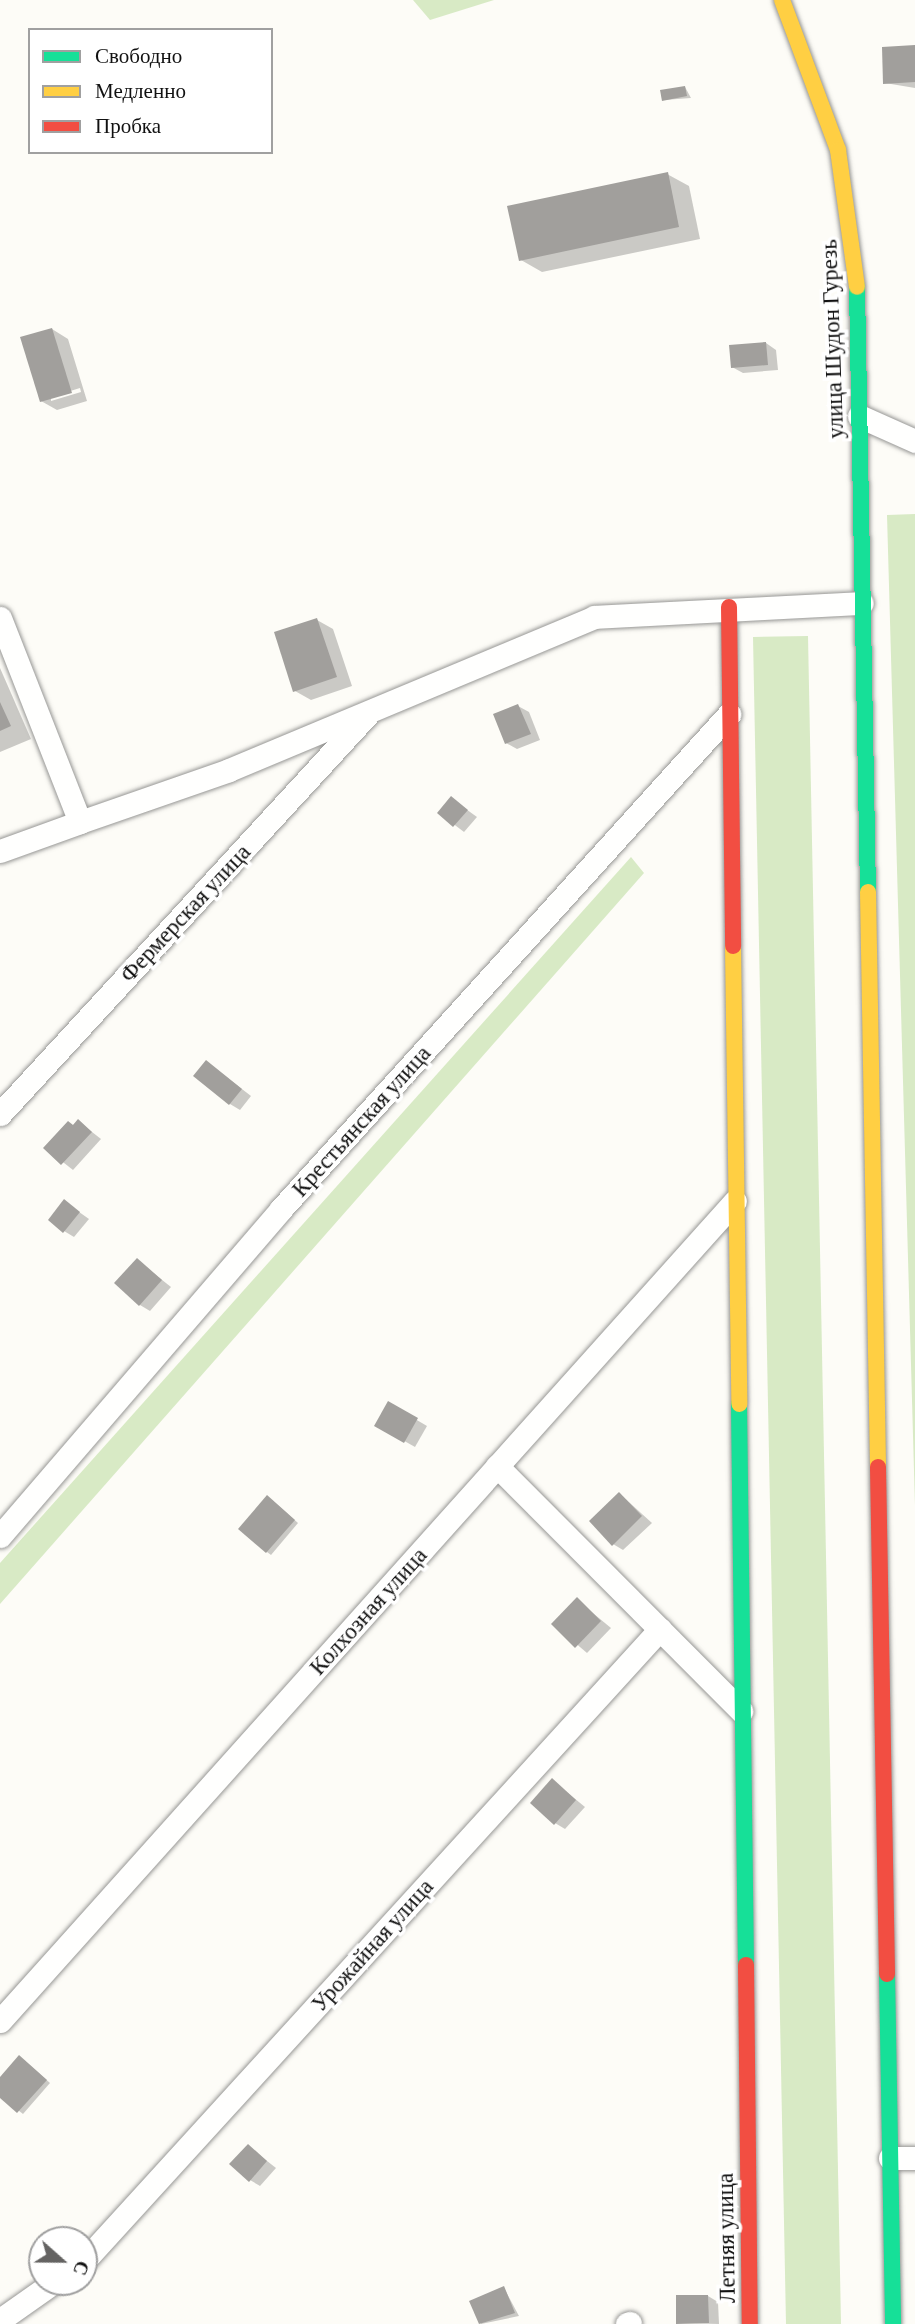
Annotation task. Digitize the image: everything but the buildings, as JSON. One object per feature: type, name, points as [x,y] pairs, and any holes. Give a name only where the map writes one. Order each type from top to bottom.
[{"type":"street","name":"улица Шудон Гурезь","points":[[782,0],[838,150],[857,265],[893,2324]]},
{"type":"street","points":[[859,416],[915,442]]},
{"type":"street","points":[[0,851],[217,775],[594,617],[729,607],[862,603]]},
{"type":"street","name":"Летняя улица","points":[[729,607],[750,2324]]},
{"type":"street","points":[[0,618],[80,822]]},
{"type":"street","name":"Фермерская улица","points":[[0,1114],[370,711]]},
{"type":"street","name":"Крестьянская улица","points":[[0,1536],[281,1209],[729,714]]},
{"type":"street","name":"Колхозная улица","points":[[0,2021],[735,1201]]},
{"type":"street","points":[[497,1466],[741,1711]]},
{"type":"street","name":"Урожайная улица","points":[[98,2246],[660,1629]]},
{"type":"street","points":[[890,2158],[915,2158]]},
{"type":"street","points":[[0,2320],[34,2296]]},
{"type":"green space","points":[[413,0],[494,0],[430,20]]},
{"type":"green space","points":[[915,514],[915,1506],[887,515]]},
{"type":"green space","points":[[808,636],[841,2324],[786,2324],[753,637]]},
{"type":"green space","points":[[631,857],[644,873],[0,1604],[0,1563]]},
{"type":"traffic: fast","points":[[857,287],[868,892]]},
{"type":"traffic: fast","points":[[739,1404],[746,1965]]},
{"type":"traffic: fast","points":[[887,1974],[893,2324]]},
{"type":"traffic: slow","points":[[782,0],[838,150],[857,287]]},
{"type":"traffic: slow","points":[[868,892],[878,1467]]},
{"type":"traffic: slow","points":[[733,946],[739,1404]]},
{"type":"traffic: jam","points":[[729,607],[733,946]]},
{"type":"traffic: jam","points":[[878,1467],[887,1974]]},
{"type":"traffic: jam","points":[[746,1965],[750,2324]]}]
